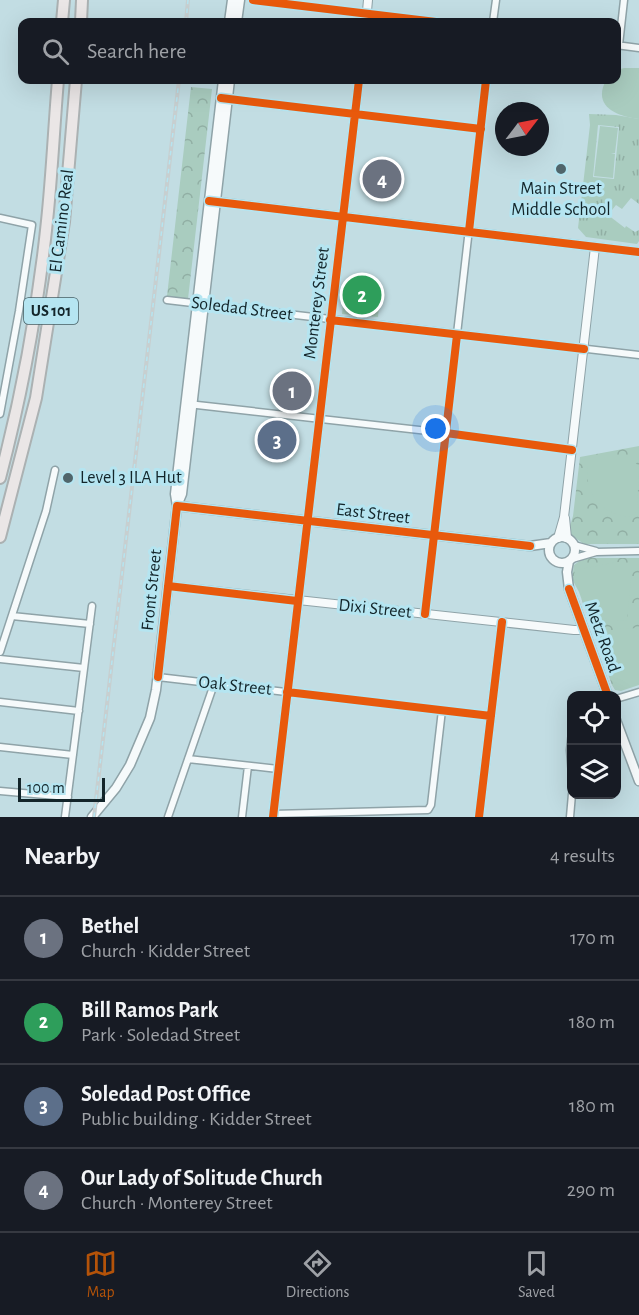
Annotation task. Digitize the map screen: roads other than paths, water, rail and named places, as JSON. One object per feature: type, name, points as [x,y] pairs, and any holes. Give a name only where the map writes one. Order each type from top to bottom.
[{"type":"highway","points":[[62,18],[64,0]]},
{"type":"highway","points":[[81,18],[82,0]]},
{"type":"highway","name":"El Camino Real","points":[[0,478],[25,370],[41,272],[58,84]]},
{"type":"highway","name":"El Camino Real","points":[[0,537],[36,398],[42,363],[64,222],[76,84]]},
{"type":"main road","points":[[230,18],[232,0]]},
{"type":"main road","points":[[238,18],[240,0]]},
{"type":"main road","name":"Front Street","points":[[93,817],[116,788],[138,748],[150,718],[158,677],[177,506],[182,494],[188,404],[224,99],[223,84]]},
{"type":"main road","name":"Front Street","points":[[224,99],[229,84]]},
{"type":"main road","name":"East Street","points":[[177,506],[530,546],[558,539]]},
{"type":"main road","points":[[558,539],[574,545],[575,552],[571,560],[562,564],[551,557],[548,548],[558,539]]},
{"type":"main road","name":"East Street","points":[[530,546],[551,557]]},
{"type":"main road","name":"Metz Road","points":[[551,557],[569,589],[606,691]]},
{"type":"main road","name":"Metz Road","points":[[569,589],[567,572],[571,560]]},
{"type":"main road","points":[[621,733],[639,781]]},
{"type":"street","points":[[254,0],[366,18],[368,0]]},
{"type":"street","points":[[494,18],[496,0]]},
{"type":"street","points":[[621,22],[624,0]]},
{"type":"street","points":[[621,45],[639,48]]},
{"type":"street","name":"Monterey Street","points":[[273,815],[358,84]]},
{"type":"street","points":[[425,614],[486,84]]},
{"type":"street","points":[[224,99],[481,129]]},
{"type":"street","points":[[212,201],[639,252]]},
{"type":"street","points":[[0,218],[32,225],[20,311],[0,414]]},
{"type":"street","points":[[558,539],[564,517],[595,247]]},
{"type":"street","name":"Soledad Street","points":[[167,300],[639,356]]},
{"type":"street","points":[[188,404],[446,433],[572,450]]},
{"type":"street","points":[[0,652],[46,511],[55,470]]},
{"type":"street","points":[[574,545],[597,552]]},
{"type":"street","points":[[571,560],[597,552],[639,551]]},
{"type":"street","name":"Dixi Street","points":[[168,586],[583,630]]},
{"type":"street","points":[[66,814],[92,606]]},
{"type":"street","points":[[12,616],[90,624]]},
{"type":"street","points":[[479,817],[502,622]]},
{"type":"street","points":[[0,659],[84,668]]},
{"type":"street","name":"Oak Street","points":[[158,677],[491,716]]},
{"type":"street","points":[[168,817],[214,684]]},
{"type":"street","points":[[621,697],[639,692]]},
{"type":"street","points":[[0,702],[79,711]]},
{"type":"street","points":[[273,815],[428,810],[431,805],[442,710]]},
{"type":"street","points":[[0,747],[74,755]]},
{"type":"street","points":[[188,759],[278,769]]},
{"type":"street","points":[[242,817],[248,766]]},
{"type":"street","points":[[0,791],[68,797]]},
{"type":"street","points":[[570,817],[572,799]]},
{"type":"railway","points":[[186,18],[188,0]]},
{"type":"railway","points":[[94,817],[179,84]]},
{"type":"place","name":"Main Street Middle School","points":[[561,169]]},
{"type":"place","name":"Our Lady of Solitude Church","points":[[382,179]]},
{"type":"place","name":"Bill Ramos Park","points":[[362,295]]},
{"type":"place","name":"Bethel","points":[[292,391]]},
{"type":"place","name":"Soledad Post Office","points":[[277,440]]},
{"type":"place","name":"Level 3 ILA Hut","points":[[68,478]]}]
